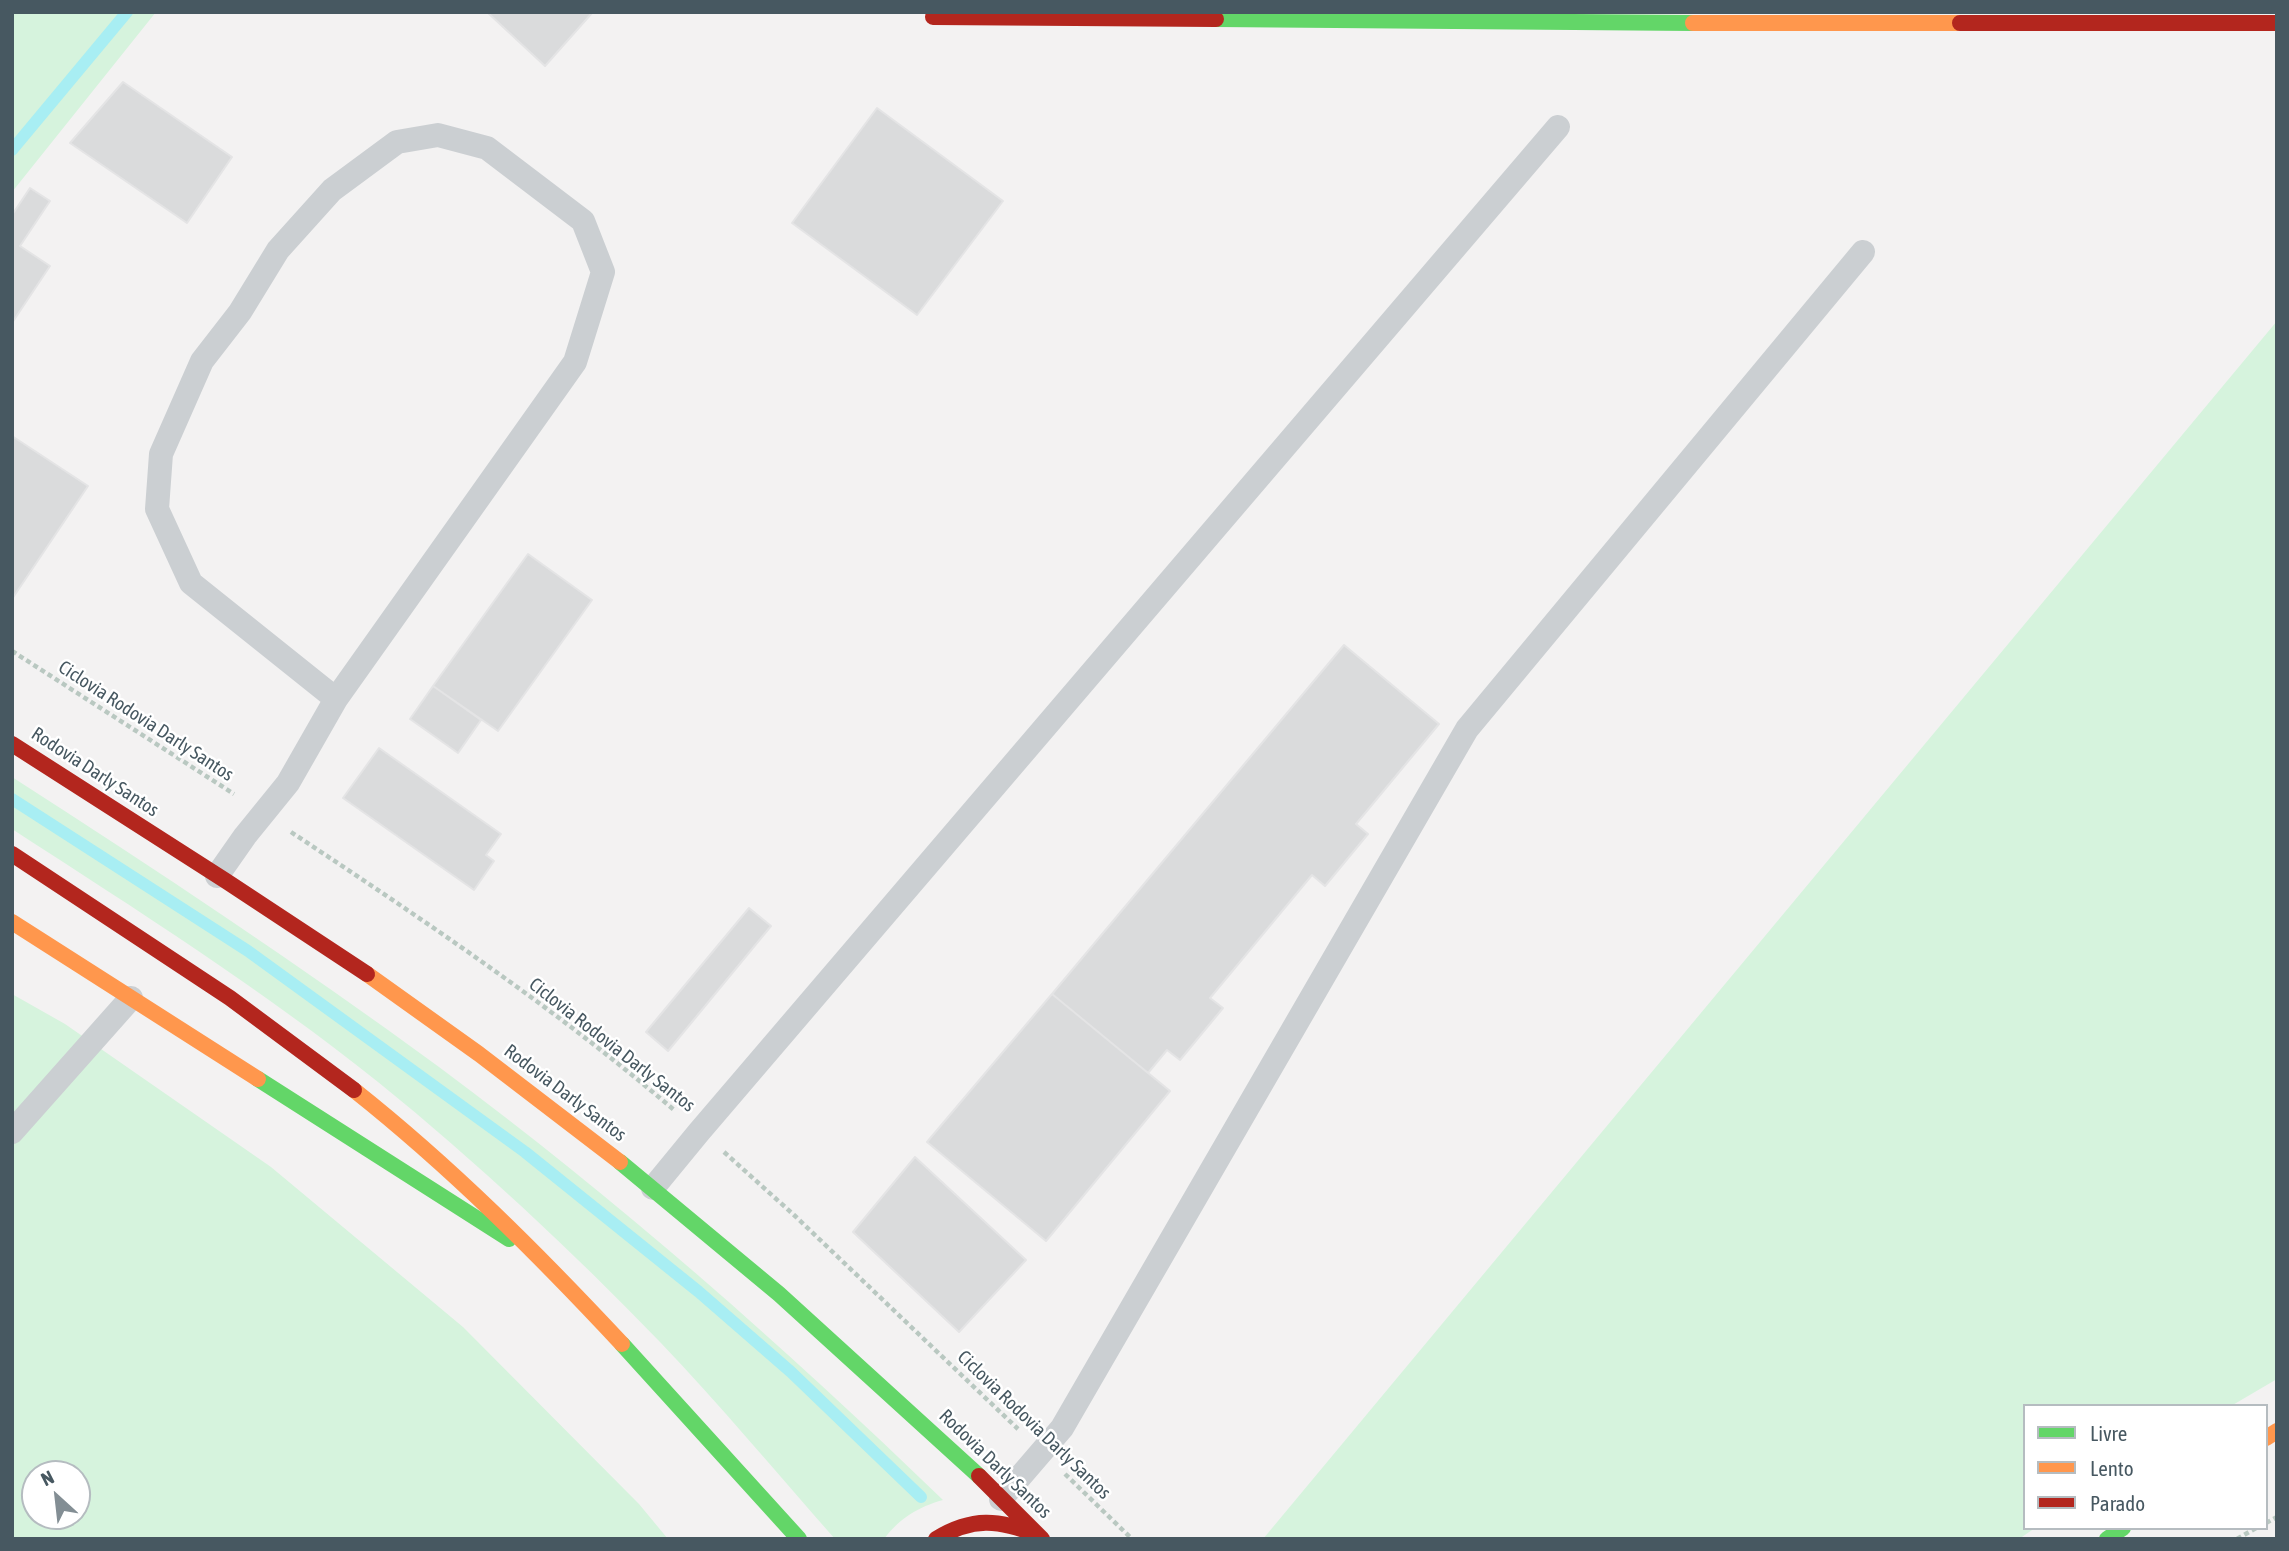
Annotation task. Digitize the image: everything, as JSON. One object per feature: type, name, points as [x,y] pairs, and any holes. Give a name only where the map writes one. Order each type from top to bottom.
[{"type":"main road","points":[[933,17],[1711,23],[2277,23]]},
{"type":"main road","name":"Rodovia Darly Santos","points":[[12,744],[353,965],[551,1108],[653,1188],[802,1314],[922,1423],[1040,1537]]},
{"type":"main road","points":[[12,854],[164,951],[265,1021],[437,1160],[544,1261],[595,1314],[799,1539]]},
{"type":"main road","points":[[12,922],[544,1261]]},
{"type":"main road","points":[[936,1539],[947,1531],[970,1523],[994,1521],[1017,1526],[1040,1537]]},
{"type":"lane","points":[[653,1188],[1558,127]]},
{"type":"lane","points":[[217,876],[244,836],[288,783],[336,699],[575,362],[603,272],[583,220],[487,148],[438,135],[397,142],[332,190],[278,250],[240,313],[202,361],[160,454],[157,509],[191,583],[336,699]]},
{"type":"lane","points":[[1001,1499],[1062,1428],[1467,729],[1863,252]]},
{"type":"lane","points":[[12,1132],[131,998]]},
{"type":"path","name":"Ciclovia Rodovia Darly Santos","points":[[12,651],[377,889],[575,1031],[699,1132],[794,1215],[1132,1539]]},
{"type":"green space","points":[[12,12],[156,12],[12,192]]},
{"type":"green space","points":[[2277,321],[2277,1379],[2234,1404],[2023,1404],[2023,1530],[2032,1530],[2019,1539],[1263,1539]]},
{"type":"green space","points":[[12,777],[281,955],[387,1029],[505,1117],[635,1221],[761,1330],[943,1500],[910,1514],[884,1539],[835,1539],[660,1342],[558,1240],[451,1143],[378,1082],[289,1015],[198,951],[12,829]]},
{"type":"green space","points":[[12,994],[65,1024],[271,1167],[463,1327],[639,1504],[668,1539],[12,1539]]},
{"type":"building","points":[[487,12],[591,12],[592,13],[545,66]]},
{"type":"building","points":[[123,82],[232,157],[187,223],[70,143]]},
{"type":"building","points":[[877,108],[1003,201],[917,315],[792,223]]},
{"type":"building","points":[[30,188],[50,201],[20,246],[50,266],[12,323],[12,215]]},
{"type":"building","points":[[12,436],[88,486],[12,599]]},
{"type":"building","points":[[528,554],[592,600],[498,731],[433,686]]},
{"type":"building","points":[[1344,645],[1439,724],[1356,824],[1368,834],[1325,886],[1312,875],[1210,998],[1223,1008],[1180,1060],[1167,1050],[1148,1073],[1052,994]]},
{"type":"building","points":[[433,686],[481,720],[458,753],[410,719]]},
{"type":"building","points":[[379,748],[501,834],[486,855],[494,861],[474,890],[343,798]]},
{"type":"building","points":[[749,908],[771,926],[668,1051],[646,1032]]},
{"type":"building","points":[[1052,994],[1170,1091],[1046,1241],[927,1142]]},
{"type":"building","points":[[915,1157],[1026,1260],[959,1332],[853,1232]]},
{"type":"waterway","points":[[12,150],[127,12]]},
{"type":"waterway","points":[[12,799],[248,951],[525,1152],[699,1292],[791,1372],[921,1497]]},
{"type":"traffic: fast","points":[[1216,19],[1693,23]]},
{"type":"traffic: fast","points":[[258,1079],[509,1239]]},
{"type":"traffic: fast","points":[[620,1162],[779,1294],[979,1476]]},
{"type":"traffic: fast","points":[[622,1344],[799,1539]]},
{"type":"traffic: fast","points":[[2107,1539],[2120,1530]]},
{"type":"traffic: slow","points":[[1693,23],[1960,23]]},
{"type":"traffic: slow","points":[[12,922],[258,1079]]},
{"type":"traffic: slow","points":[[367,974],[479,1054],[620,1162]]},
{"type":"traffic: slow","points":[[354,1090],[425,1149],[492,1212],[622,1344]]},
{"type":"traffic: slow","points":[[2268,1437],[2277,1431]]},
{"type":"traffic: jam","points":[[933,17],[1216,19]]},
{"type":"traffic: jam","points":[[1960,23],[2277,23]]},
{"type":"traffic: jam","points":[[12,744],[367,974]]},
{"type":"traffic: jam","points":[[12,854],[230,998],[354,1090]]},
{"type":"traffic: jam","points":[[979,1476],[1042,1539]]},
{"type":"traffic: jam","points":[[936,1539],[962,1527],[986,1523],[998,1523],[1037,1535]]}]
